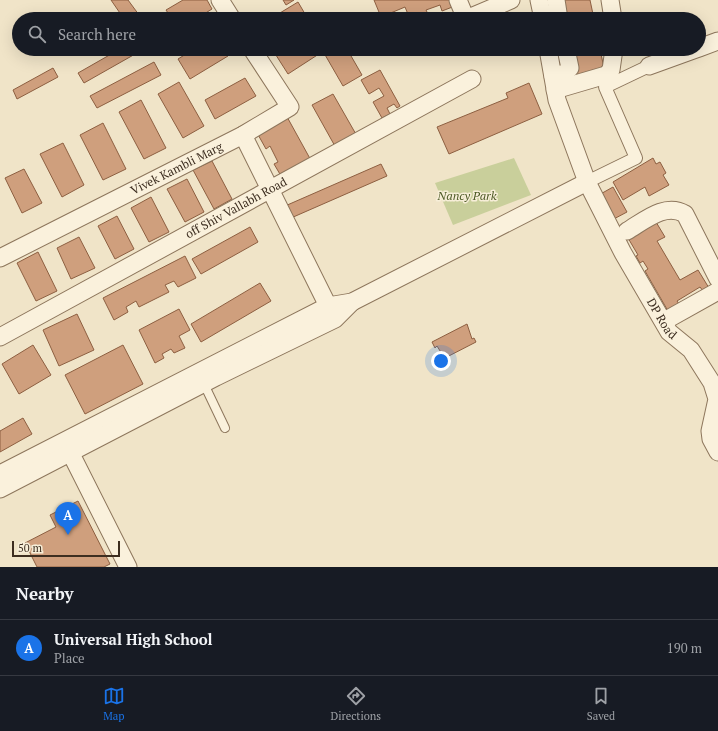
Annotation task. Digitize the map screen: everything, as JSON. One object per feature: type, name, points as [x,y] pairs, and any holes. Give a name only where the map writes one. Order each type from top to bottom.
[{"type":"street","points":[[220,0],[228,12]]},
{"type":"street","points":[[458,0],[463,12]]},
{"type":"street","points":[[483,12],[511,0]]},
{"type":"street","points":[[610,0],[612,12]]},
{"type":"street","points":[[706,46],[718,41]]},
{"type":"street","name":"Vivek Kambli Marg","points":[[0,258],[243,135],[290,107],[257,56]]},
{"type":"street","name":"DP Road","points":[[549,56],[557,100],[586,182],[666,322],[691,350],[712,383],[717,399],[710,431],[711,439],[718,452]]},
{"type":"street","points":[[554,83],[570,68],[567,56]]},
{"type":"street","points":[[554,83],[606,75],[611,70],[613,56]]},
{"type":"street","points":[[0,490],[67,447],[328,306],[352,302],[586,182],[636,158],[605,87],[649,66],[678,56]]},
{"type":"street","name":"off Shiv Vallabh Road","points":[[0,337],[472,79]]},
{"type":"street","points":[[243,135],[328,306]]},
{"type":"street","points":[[641,280],[624,237],[661,212],[678,209],[686,214],[718,279]]},
{"type":"street","points":[[666,322],[718,291]]},
{"type":"street","points":[[0,474],[67,447],[204,384],[335,319],[352,302]]},
{"type":"street","points":[[666,322],[718,302]]},
{"type":"street","points":[[67,447],[128,567]]},
{"type":"lane","points":[[204,384],[225,428]]},
{"type":"green space","name":"Nancy Park","points":[[514,158],[531,195],[453,225],[435,183]]},
{"type":"building","points":[[111,0],[128,0],[137,12],[119,12]]},
{"type":"building","points":[[183,0],[207,0],[212,9],[207,12],[167,12],[166,10]]},
{"type":"building","points":[[283,0],[294,0],[286,5]]},
{"type":"building","points":[[374,0],[452,0],[455,6],[442,11],[440,5],[426,10],[427,12],[407,12],[405,7],[393,12],[379,12]]},
{"type":"building","points":[[561,0],[590,0],[593,12],[564,12]]},
{"type":"building","points":[[298,2],[304,12],[282,12]]},
{"type":"building","points":[[108,56],[132,56],[84,83],[78,73]]},
{"type":"building","points":[[183,56],[228,56],[190,79],[178,59]]},
{"type":"building","points":[[277,56],[316,56],[288,74]]},
{"type":"building","points":[[326,56],[351,56],[362,75],[343,86]]},
{"type":"building","points":[[572,56],[601,56],[605,73],[577,78]]},
{"type":"building","points":[[154,62],[161,75],[97,108],[90,96]]},
{"type":"building","points":[[53,68],[58,77],[17,99],[13,90]]},
{"type":"building","points":[[380,70],[400,106],[397,108],[394,104],[387,108],[390,114],[382,118],[373,102],[384,96],[379,88],[369,94],[361,80]]},
{"type":"building","points":[[245,78],[256,96],[215,119],[205,100]]},
{"type":"building","points":[[179,82],[204,126],[183,138],[158,94]]},
{"type":"building","points":[[529,83],[542,114],[449,154],[437,127],[508,98],[506,93]]},
{"type":"building","points":[[333,94],[357,136],[336,148],[312,105]]},
{"type":"building","points":[[141,100],[166,148],[144,159],[119,112]]},
{"type":"building","points":[[286,115],[313,164],[284,181],[274,164],[278,162],[270,146],[266,149],[256,131]]},
{"type":"building","points":[[103,123],[126,169],[103,180],[80,135]]},
{"type":"building","points":[[63,143],[84,185],[62,197],[40,154]]},
{"type":"building","points":[[653,158],[656,164],[660,162],[666,173],[663,175],[669,185],[649,196],[645,187],[623,200],[613,182]]},
{"type":"building","points":[[212,161],[232,199],[214,209],[193,170]]},
{"type":"building","points":[[381,164],[387,176],[291,218],[285,206]]},
{"type":"building","points":[[24,169],[42,203],[22,213],[5,178]]},
{"type":"building","points":[[187,179],[204,212],[185,222],[167,189]]},
{"type":"building","points":[[613,187],[627,212],[610,221],[597,196]]},
{"type":"building","points":[[151,197],[169,232],[149,242],[131,208]]},
{"type":"building","points":[[117,216],[134,249],[115,259],[98,226]]},
{"type":"building","points":[[656,222],[665,237],[657,241],[680,280],[698,270],[709,288],[703,291],[700,287],[677,301],[679,304],[668,311],[645,271],[648,269],[643,261],[640,263],[636,256],[638,255],[628,238]]},
{"type":"building","points":[[250,227],[258,242],[201,274],[192,259]]},
{"type":"building","points":[[79,237],[95,268],[71,279],[57,248]]},
{"type":"building","points":[[38,252],[57,291],[36,301],[17,263]]},
{"type":"building","points":[[185,256],[196,278],[178,287],[174,281],[165,285],[169,292],[139,307],[136,301],[126,307],[128,312],[114,320],[103,298]]},
{"type":"building","points":[[260,283],[271,301],[201,342],[191,324]]},
{"type":"building","points":[[179,309],[190,330],[179,336],[185,348],[174,353],[171,349],[162,354],[164,358],[155,363],[139,330]]},
{"type":"building","points":[[77,314],[94,350],[59,366],[43,330]]},
{"type":"building","points":[[467,324],[472,339],[474,338],[476,342],[441,360],[439,356],[442,354],[437,346],[435,348],[432,342]]},
{"type":"building","points":[[33,345],[51,375],[19,394],[2,364]]},
{"type":"building","points":[[123,345],[143,384],[85,414],[65,375]]},
{"type":"building","points":[[23,418],[32,434],[0,452],[0,431]]},
{"type":"building","points":[[78,501],[110,564],[104,567],[37,567],[25,543],[56,527],[50,515]]},
{"type":"place","name":"Universal High School","points":[[68,535]]}]
